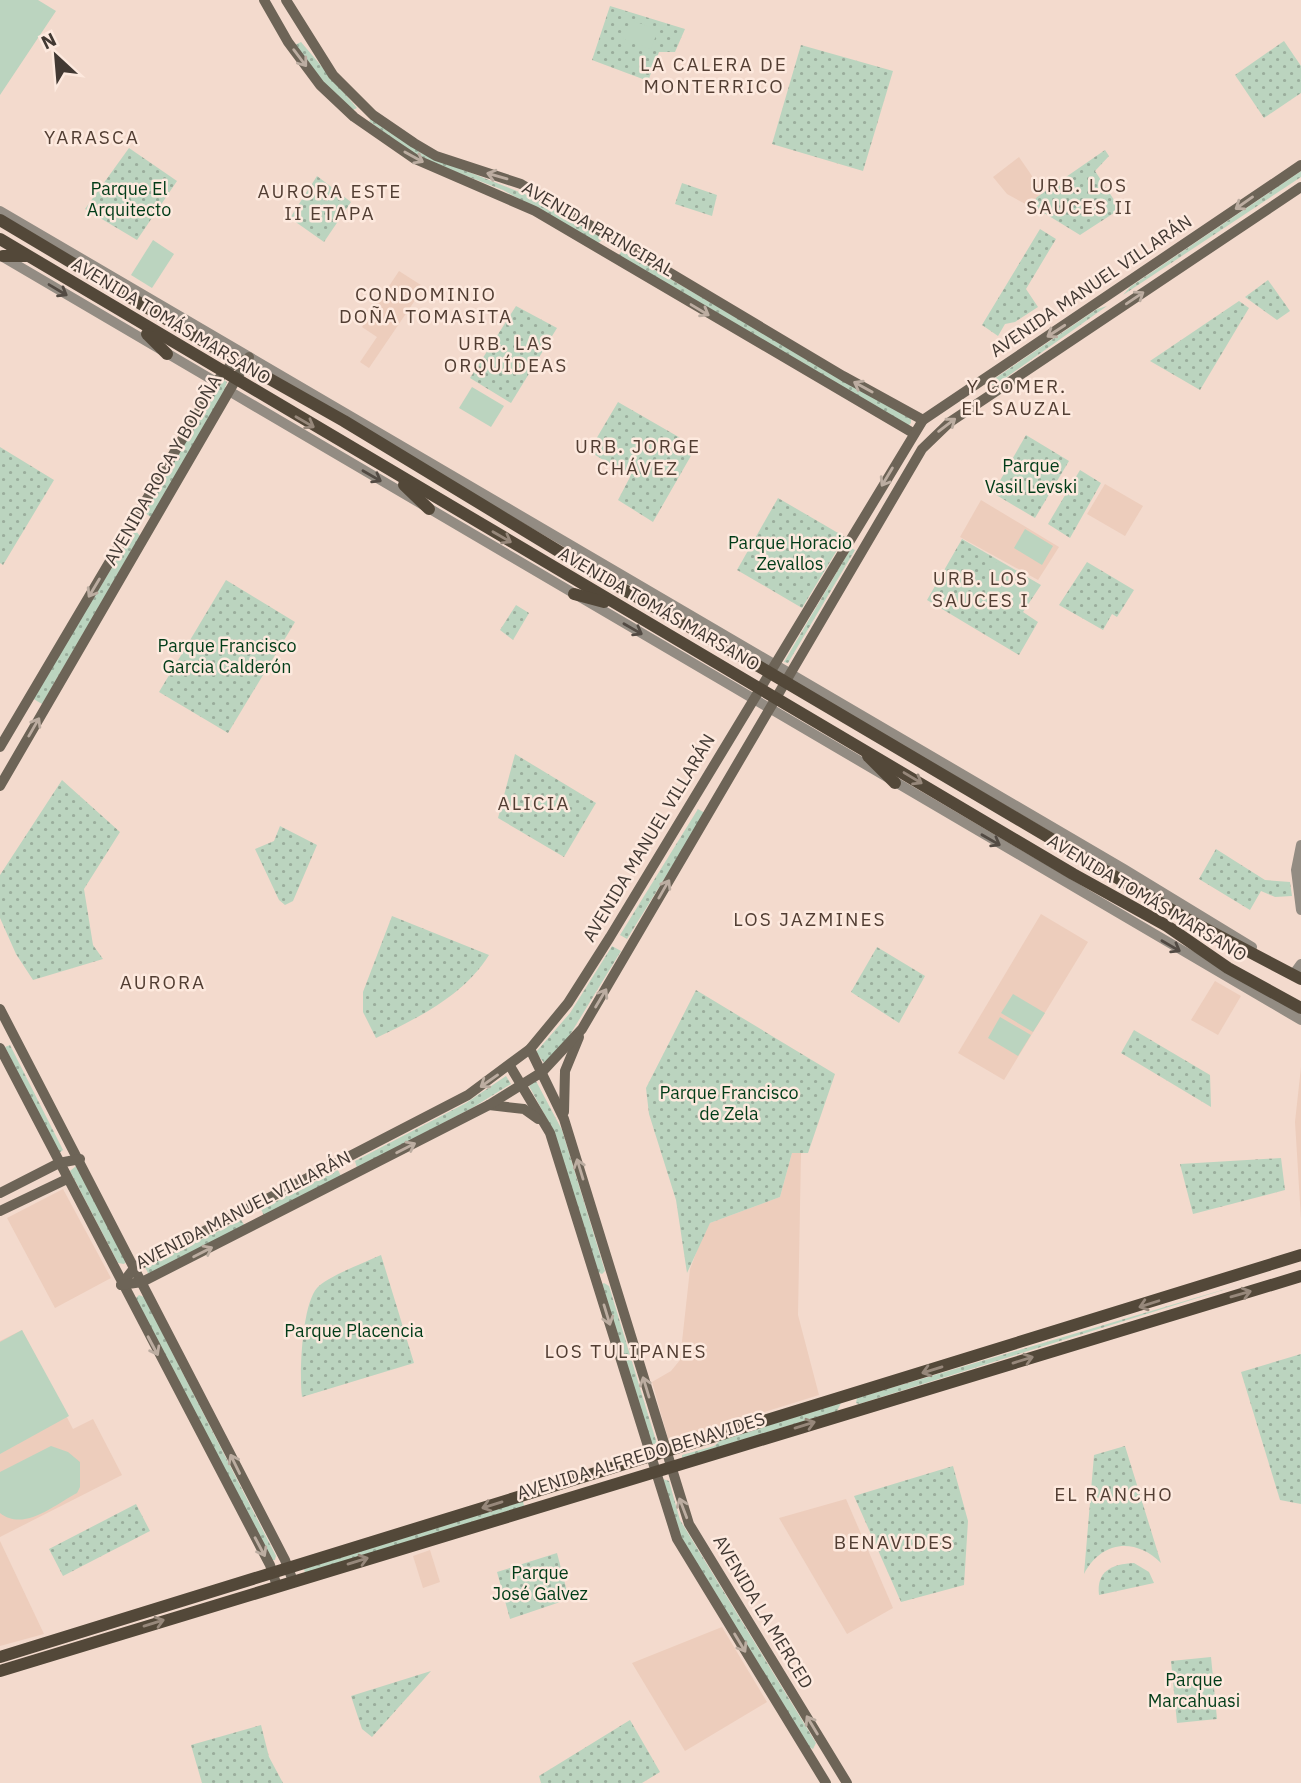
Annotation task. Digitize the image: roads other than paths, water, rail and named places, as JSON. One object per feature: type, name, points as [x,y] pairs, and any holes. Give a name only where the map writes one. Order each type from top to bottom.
[{"type":"main road","name":"AVENIDA PRINCIPAL","points":[[264,0],[288,42],[320,85],[357,119],[415,159],[535,211],[909,431]]},
{"type":"main road","name":"AVENIDA PRINCIPAL","points":[[286,0],[320,59],[366,108],[436,156],[521,184],[923,420]]},
{"type":"main road","points":[[357,119],[366,108]]},
{"type":"main road","name":"AVENIDA MANUEL VILLARÁN","points":[[121,1285],[135,1267],[468,1096],[530,1049],[568,1003],[758,695],[909,431],[1301,165]]},
{"type":"main road","name":"AVENIDA MANUEL VILLARÁN","points":[[121,1285],[142,1282],[489,1105],[542,1072],[582,1029],[918,454],[934,435],[1301,187]]},
{"type":"main road","name":"AVENIDA TOMÁS MARSANO","points":[[0,220],[244,361],[593,572],[786,677],[941,769],[1007,813],[1187,919],[1296,972]]},
{"type":"main road","name":"AVENIDA TOMÁS MARSANO","points":[[0,239],[129,316],[232,386],[391,472],[619,606],[758,695],[856,744],[1081,879],[1167,926],[1228,968],[1301,1008]]},
{"type":"main road","points":[[1,255],[26,256]]},
{"type":"main road","points":[[84,261],[91,274]]},
{"type":"main road","points":[[129,316],[167,354]]},
{"type":"main road","name":"AVENIDA ROCA Y BOLOÑA","points":[[0,747],[219,377],[244,361]]},
{"type":"main road","name":"AVENIDA ROCA Y BOLOÑA","points":[[0,786],[244,361]]},
{"type":"main road","points":[[909,431],[913,422],[912,414]]},
{"type":"main road","points":[[391,472],[429,509]]},
{"type":"main road","points":[[574,594],[619,606]]},
{"type":"main road","points":[[856,744],[895,783]]},
{"type":"main road","points":[[982,787],[1007,813]]},
{"type":"main road","points":[[694,799],[710,809]]},
{"type":"main road","points":[[0,1009],[135,1267],[293,1581]]},
{"type":"main road","points":[[564,1119],[565,1072],[582,1029]]},
{"type":"main road","points":[[0,1048],[273,1573],[277,1586]]},
{"type":"main road","points":[[530,1049],[564,1119]]},
{"type":"main road","name":"AVENIDA LA MERCED","points":[[510,1066],[550,1133],[677,1539],[826,1783]]},
{"type":"main road","points":[[489,1105],[528,1110],[550,1133]]},
{"type":"main road","name":"AVENIDA LA MERCED","points":[[564,1119],[689,1524],[847,1783]]},
{"type":"main road","points":[[0,1193],[59,1163],[80,1160]]},
{"type":"main road","points":[[0,1212],[67,1179]]},
{"type":"main road","name":"AVENIDA ALFREDO BENAVIDES","points":[[0,1657],[1301,1255]]},
{"type":"main road","name":"AVENIDA ALFREDO BENAVIDES","points":[[1261,1269],[1301,1263]]},
{"type":"main road","points":[[596,1280],[611,1275]]},
{"type":"main road","name":"AVENIDA ALFREDO BENAVIDES","points":[[0,1671],[1299,1276]]},
{"type":"main road","points":[[850,1396],[855,1410]]},
{"type":"street","name":"AVENIDA TOMÁS MARSANO","points":[[0,211],[244,361]]},
{"type":"street","name":"AVENIDA TOMÁS MARSANO","points":[[1,255],[167,354],[219,377]]},
{"type":"street","name":"AVENIDA TOMÁS MARSANO","points":[[232,386],[429,509],[574,594],[758,695]]},
{"type":"street","name":"AVENIDA TOMÁS MARSANO","points":[[772,703],[895,783],[1301,1020]]},
{"type":"street","name":"AVENIDA TOMÁS MARSANO","points":[[941,769],[982,787],[1296,972]]},
{"type":"street","points":[[1301,845],[1296,870],[1301,910]]},
{"type":"district","name":"LA CALERA DE MONTERRICO","points":[[714,75]]},
{"type":"district","name":"YARASCA","points":[[92,137]]},
{"type":"district","name":"URB. LOS SAUCES II","points":[[1080,196]]},
{"type":"district","name":"AURORA ESTE II ETAPA","points":[[330,202]]},
{"type":"district","name":"CONDOMINIO DOÑA TOMASITA","points":[[426,305]]},
{"type":"district","name":"URB. LAS ORQUÍDEAS","points":[[506,354]]},
{"type":"district","name":"Y COMER. EL SAUZAL","points":[[1017,397]]},
{"type":"district","name":"URB. JORGE CHÁVEZ","points":[[638,457]]},
{"type":"district","name":"URB. LOS SAUCES I","points":[[981,589]]},
{"type":"district","name":"ALICIA","points":[[534,803]]},
{"type":"district","name":"LOS JAZMINES","points":[[810,919]]},
{"type":"district","name":"AURORA","points":[[163,982]]},
{"type":"district","name":"LOS TULIPANES","points":[[626,1351]]},
{"type":"district","name":"EL RANCHO","points":[[1114,1494]]},
{"type":"district","name":"BENAVIDES","points":[[894,1542]]},
{"type":"park label","name":"Parque El Arquitecto","points":[[129,199]]},
{"type":"park label","name":"Parque Vasil Levski","points":[[1031,476]]},
{"type":"park label","name":"Parque Horacio Zevallos","points":[[790,553]]},
{"type":"park label","name":"Parque Francisco Garcia Calderón","points":[[227,656]]},
{"type":"park label","name":"Parque Francisco de Zela","points":[[729,1103]]},
{"type":"park label","name":"Parque Placencia","points":[[354,1331]]},
{"type":"park label","name":"Parque José Galvez","points":[[540,1583]]},
{"type":"park label","name":"Parque Marcahuasi","points":[[1194,1690]]}]
